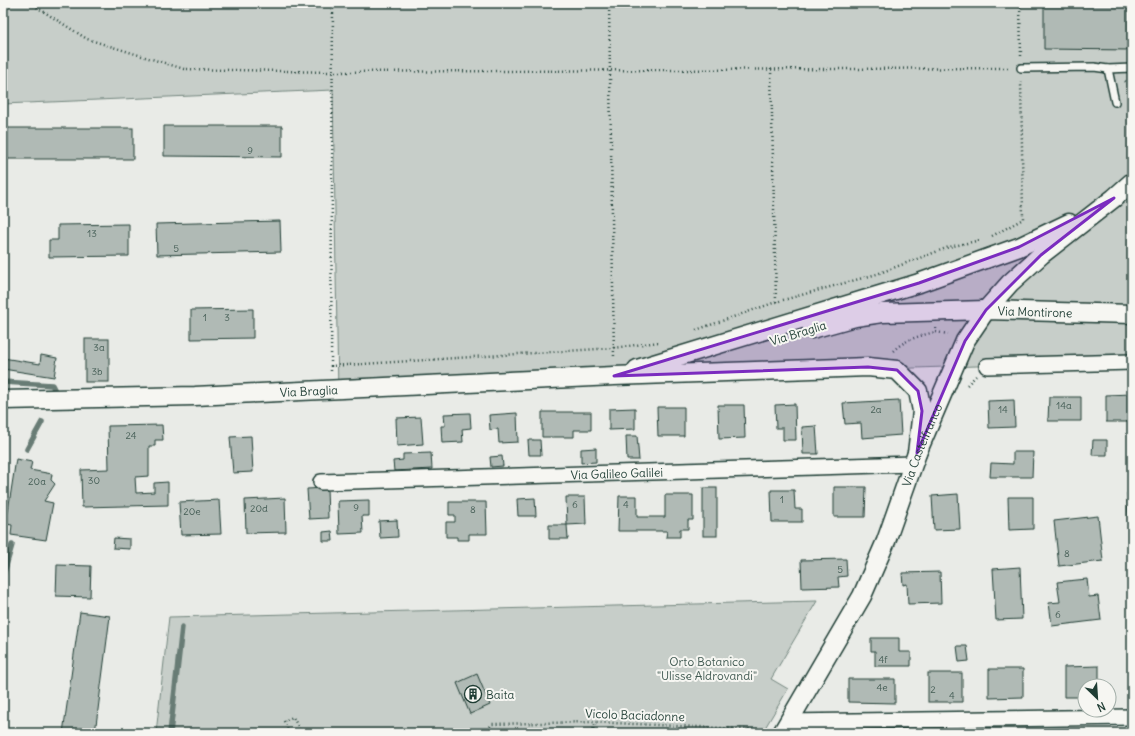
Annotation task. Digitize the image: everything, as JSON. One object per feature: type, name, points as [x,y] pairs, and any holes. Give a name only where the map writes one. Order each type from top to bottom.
[{"type":"street","name":"Via Castelfranco","points":[[785,728],[862,596],[886,541],[915,459],[968,338],[986,310],[1010,283],[1041,255],[1114,198],[1132,182]]},
{"type":"street","name":"Via Castelfranco","points":[[614,376],[926,280],[1019,247],[1059,229],[1114,198]]},
{"type":"street","name":"Via Braglia","points":[[614,376],[666,370],[695,364],[829,323],[855,317],[882,313],[986,310]]},
{"type":"street","name":"Via Montirone","points":[[986,310],[1132,314]]},
{"type":"street","name":"Via Montirone","points":[[1085,313],[1132,325]]},
{"type":"street","points":[[987,366],[1132,362]]},
{"type":"street","name":"Via Braglia","points":[[3,400],[195,396],[614,376],[868,367],[897,370],[918,391],[922,411],[915,459]]},
{"type":"street","name":"Via Galileo Galilei","points":[[321,482],[915,459]]},
{"type":"street","points":[[785,728],[1132,717]]},
{"type":"lane","points":[[1021,68],[1132,68]]},
{"type":"lane","points":[[1108,69],[1114,102]]},
{"type":"path","points":[[30,3],[87,39],[184,69],[333,72],[1021,68]]},
{"type":"path","points":[[38,3],[43,10]]},
{"type":"path","points":[[331,372],[333,3]]},
{"type":"path","points":[[609,3],[614,376]]},
{"type":"path","points":[[696,330],[776,302],[877,274],[949,247],[988,238],[1023,219],[1020,3]]},
{"type":"path","points":[[771,69],[776,302]]},
{"type":"path","points":[[935,311],[936,332],[968,338]]},
{"type":"path","points":[[331,366],[613,348],[667,341]]},
{"type":"path","points":[[290,733],[284,721],[293,717],[300,733]]},
{"type":"path","points":[[592,733],[596,722]]},
{"type":"path","name":"Vicolo Baciadonne","points":[[485,733],[492,724],[596,722],[767,730],[785,728]]},
{"type":"highlighted area","points":[[1114,198],[1041,255],[986,310],[965,341],[917,453],[922,411],[918,391],[897,370],[868,367],[614,376],[919,283],[1019,247]]},
{"type":"green space","points":[[3,3],[1132,3],[1132,361],[884,369],[338,394],[333,90],[3,104]]},
{"type":"green space","name":"Orto Botanico \"Ulisse Aldrovandi\"","points":[[817,601],[771,679],[788,689],[762,733],[156,733],[169,617]]},
{"type":"building","points":[[1044,3],[1132,3],[1132,50],[1044,49]]},
{"type":"building","points":[[164,126],[282,126],[282,157],[164,156]]},
{"type":"building","points":[[3,128],[133,128],[133,159],[3,159]]},
{"type":"building","points":[[280,221],[281,252],[157,255],[156,224]]},
{"type":"building","points":[[129,224],[129,256],[49,257],[49,240],[58,240],[58,225]]},
{"type":"building","points":[[253,309],[253,338],[191,339],[191,310]]},
{"type":"building","points":[[85,339],[109,339],[109,382],[85,382]]},
{"type":"building","points":[[41,355],[57,358],[54,377],[3,369],[3,358],[40,364]]},
{"type":"building","points":[[1132,394],[1132,422],[1106,422],[1106,395]]},
{"type":"building","points":[[1049,397],[1081,397],[1081,421],[1048,421]]},
{"type":"building","points":[[899,400],[901,435],[862,438],[861,423],[845,424],[843,403]]},
{"type":"building","points":[[1014,400],[1015,427],[989,428],[988,401]]},
{"type":"building","points":[[795,404],[796,440],[783,440],[783,428],[776,428],[775,405]]},
{"type":"building","points":[[718,405],[744,405],[745,438],[719,439]]},
{"type":"building","points":[[657,407],[684,407],[684,436],[658,436]]},
{"type":"building","points":[[635,408],[635,429],[609,430],[609,409]]},
{"type":"building","points":[[542,412],[591,412],[591,430],[574,430],[574,437],[542,437]]},
{"type":"building","points":[[470,413],[471,428],[462,429],[463,442],[442,443],[441,426],[445,426],[444,414]]},
{"type":"building","points":[[517,413],[518,442],[499,443],[498,429],[490,430],[489,415]]},
{"type":"building","points":[[421,417],[423,444],[397,446],[396,418]]},
{"type":"building","points":[[162,425],[163,440],[155,440],[155,446],[149,446],[149,476],[135,477],[136,493],[154,492],[154,483],[168,482],[168,505],[82,507],[81,470],[109,469],[108,426]]},
{"type":"building","points":[[816,426],[818,454],[803,454],[802,427]]},
{"type":"building","points":[[251,436],[253,472],[233,473],[230,437]]},
{"type":"building","points":[[626,436],[637,436],[639,460],[627,460]]},
{"type":"building","points":[[528,440],[540,440],[541,455],[529,455]]},
{"type":"building","points":[[1093,440],[1107,440],[1107,455],[1092,455]]},
{"type":"building","points":[[596,448],[596,462],[581,463],[581,449]]},
{"type":"building","points":[[1013,452],[1033,452],[1032,477],[990,477],[991,463],[1013,464]]},
{"type":"building","points":[[431,453],[432,469],[394,471],[393,461],[403,460],[403,454]]},
{"type":"building","points":[[502,456],[503,466],[491,467],[490,457]]},
{"type":"building","points":[[16,459],[32,462],[30,470],[52,474],[51,480],[55,484],[44,501],[53,503],[46,540],[11,535],[12,525],[6,524]]},
{"type":"building","points":[[834,487],[866,487],[865,517],[834,517]]},
{"type":"building","points":[[327,488],[328,518],[309,519],[307,489]]},
{"type":"building","points":[[703,488],[717,488],[717,536],[703,536]]},
{"type":"building","points":[[771,490],[794,490],[795,509],[802,509],[802,522],[772,522]]},
{"type":"building","points":[[1132,492],[1132,537],[1129,537],[1127,493]]},
{"type":"building","points":[[958,494],[960,529],[934,530],[932,496]]},
{"type":"building","points":[[665,495],[693,495],[693,520],[688,520],[688,529],[680,529],[680,537],[666,537],[667,531],[618,531],[619,496],[637,496],[637,517],[665,517]]},
{"type":"building","points":[[566,497],[585,497],[586,524],[567,525]]},
{"type":"building","points":[[1008,497],[1033,497],[1033,529],[1009,530]]},
{"type":"building","points":[[285,498],[286,532],[246,533],[245,500]]},
{"type":"building","points":[[535,498],[536,516],[518,516],[517,499]]},
{"type":"building","points":[[219,500],[221,534],[181,535],[179,502]]},
{"type":"building","points":[[369,500],[369,516],[362,516],[363,533],[339,534],[338,501]]},
{"type":"building","points":[[449,502],[486,502],[487,534],[469,534],[469,540],[457,540],[457,537],[446,537],[446,522],[455,522],[455,515],[449,515]]},
{"type":"building","points":[[1098,516],[1103,561],[1059,566],[1054,521]]},
{"type":"building","points":[[397,520],[398,537],[380,538],[379,521]]},
{"type":"building","points":[[549,525],[567,525],[568,539],[549,539]]},
{"type":"building","points":[[332,531],[333,541],[323,541],[323,532]]},
{"type":"building","points":[[114,538],[130,539],[130,549],[113,548]]},
{"type":"building","points":[[846,559],[847,576],[838,577],[839,587],[802,588],[801,560]]},
{"type":"building","points":[[57,565],[91,566],[90,597],[56,596]]},
{"type":"building","points":[[1020,567],[1022,619],[996,620],[993,569]]},
{"type":"building","points":[[940,572],[941,603],[908,604],[907,584],[903,585],[902,573]]},
{"type":"building","points":[[1087,579],[1089,597],[1098,596],[1101,620],[1052,626],[1049,603],[1060,602],[1057,582]]},
{"type":"building","points":[[80,612],[110,616],[95,733],[63,733]]},
{"type":"building","points":[[871,638],[899,638],[899,652],[911,652],[911,666],[875,666],[875,651],[871,651]]},
{"type":"building","points":[[957,646],[967,646],[969,661],[959,662]]},
{"type":"building","points":[[1129,662],[1132,662],[1132,697],[1128,697]]},
{"type":"building","points":[[1099,666],[1099,678],[1077,678],[1077,697],[1064,697],[1064,667]]},
{"type":"building","points":[[989,669],[1023,669],[1023,697],[989,698]]},
{"type":"building","points":[[928,673],[962,673],[962,702],[928,702]]},
{"type":"building","name":"Baita","points":[[477,674],[490,705],[470,714],[457,683]]},
{"type":"building","points":[[848,679],[895,679],[895,703],[848,702]]},
{"type":"waterway","points":[[3,382],[52,385],[56,393]]},
{"type":"waterway","points":[[27,449],[42,422]]},
{"type":"waterway","points":[[3,576],[12,545]]},
{"type":"waterway","points":[[170,733],[182,627]]},
{"type":"place","name":"Baita","points":[[473,694]]}]
